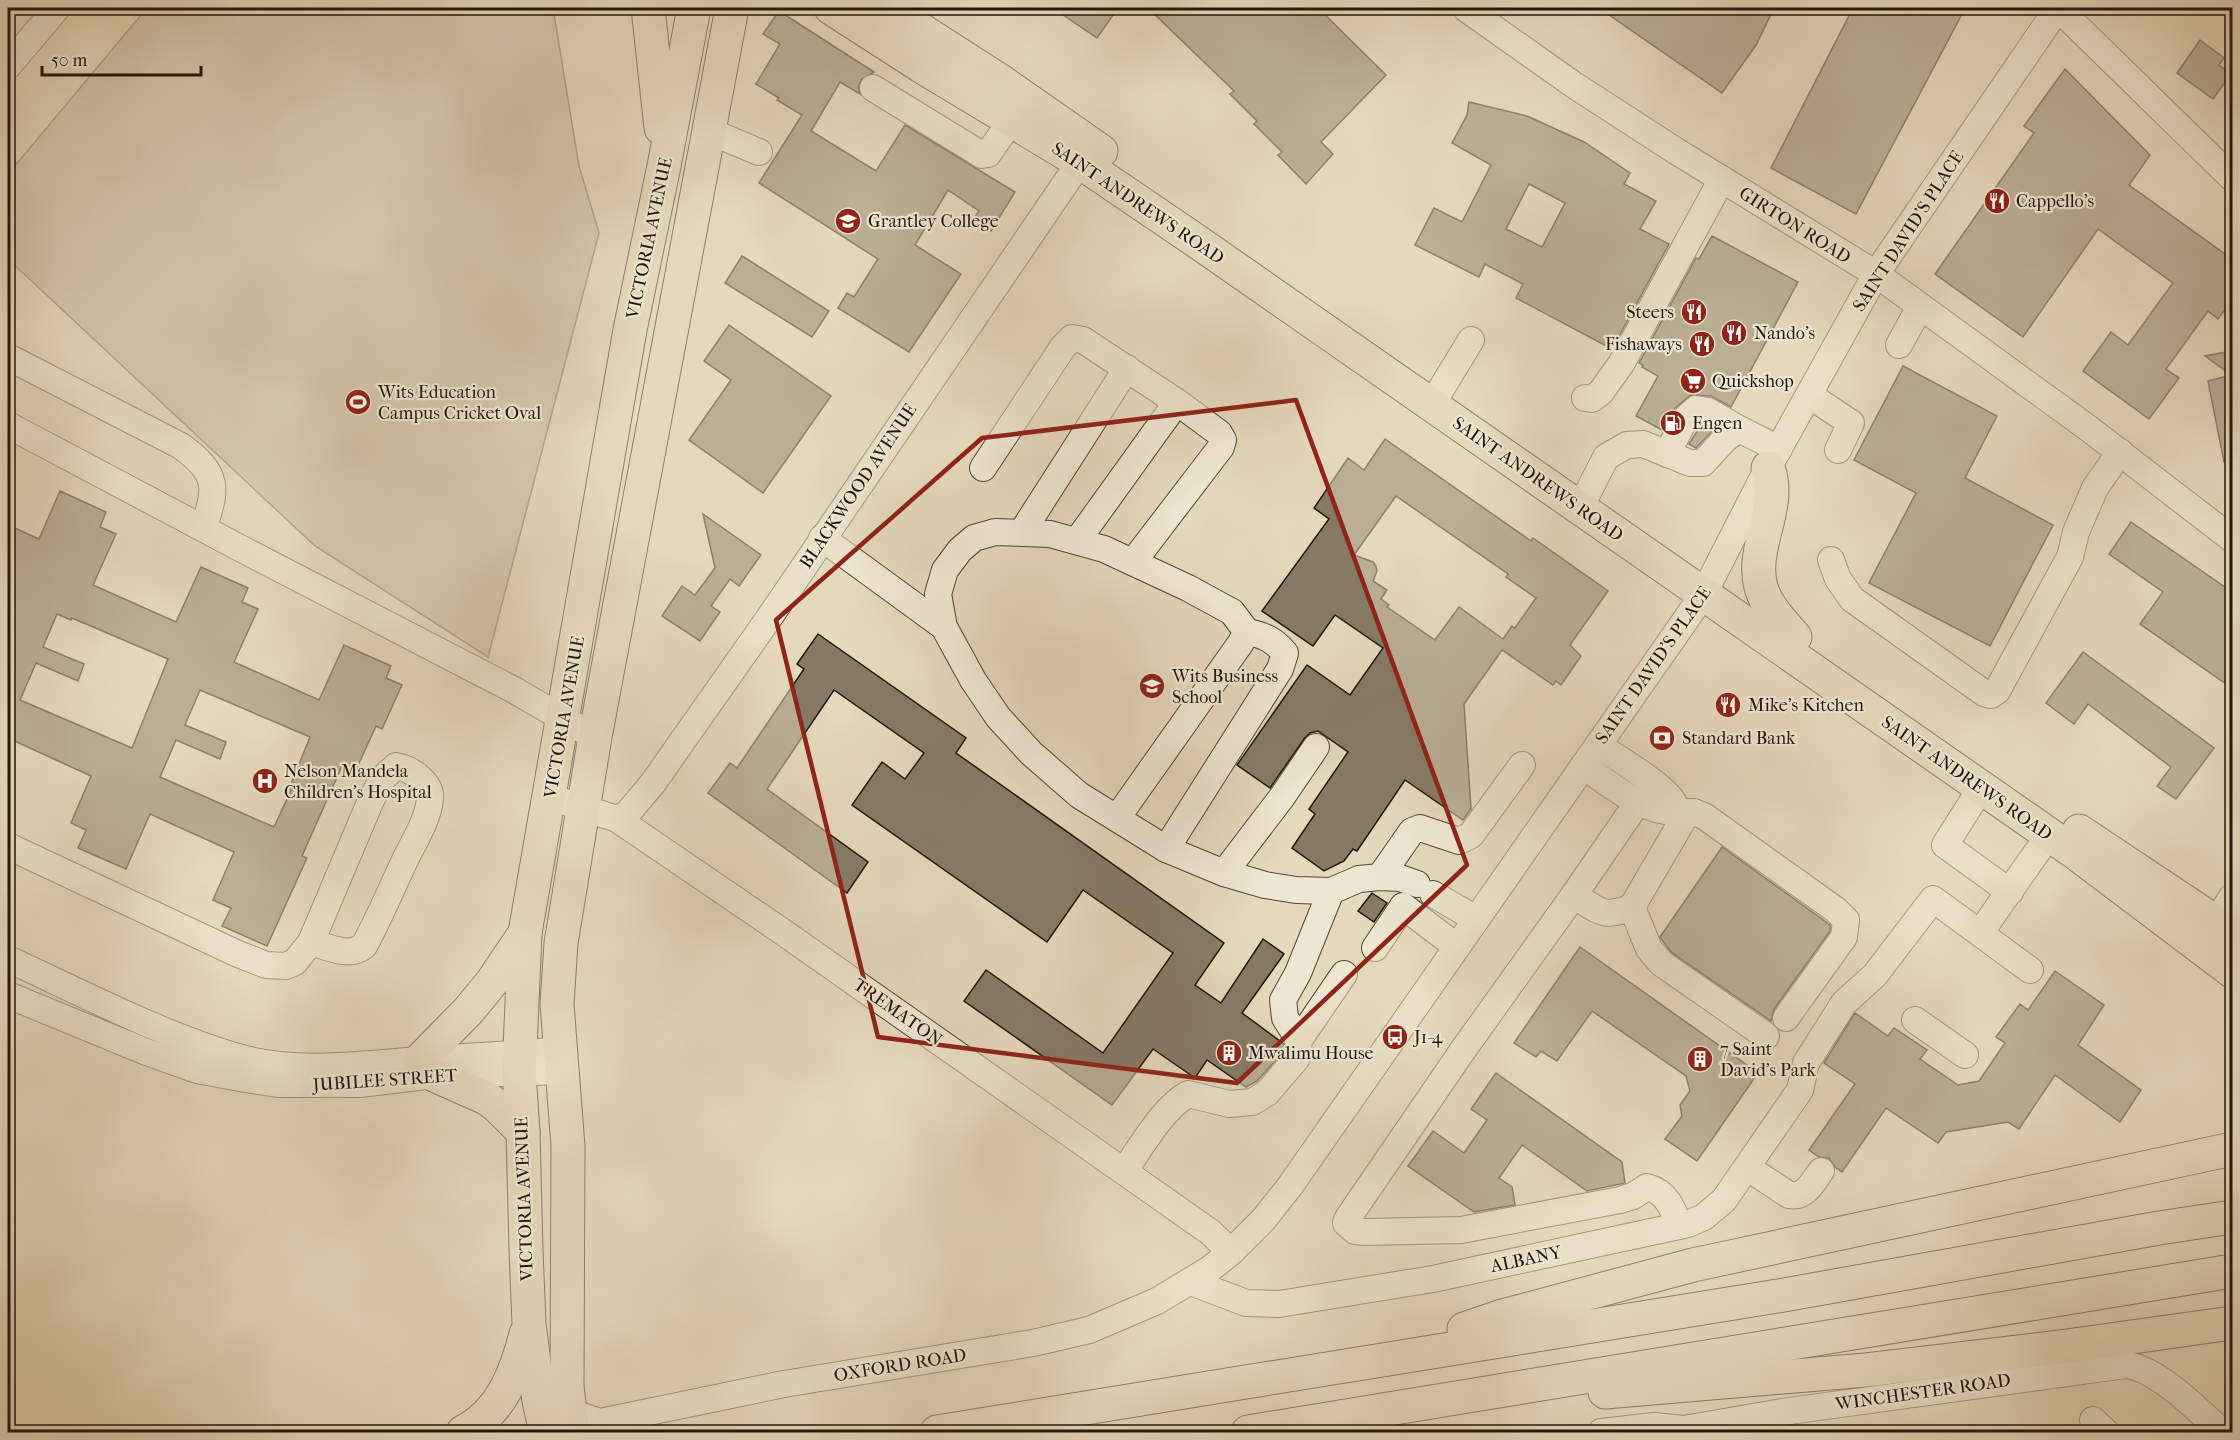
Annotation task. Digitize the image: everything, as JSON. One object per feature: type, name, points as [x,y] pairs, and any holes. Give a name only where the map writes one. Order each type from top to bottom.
[{"type":"main road","points":[[648,8],[664,166]]},
{"type":"main road","name":"VICTORIA AVENUE","points":[[565,1429],[539,1401],[529,1324],[520,1063],[525,933],[630,330],[694,8]]},
{"type":"main road","name":"VICTORIA AVENUE","points":[[565,1429],[568,1146],[557,1004],[561,943],[595,737],[732,8]]},
{"type":"main road","name":"SAINT ANDREWS ROAD","points":[[831,8],[1011,121],[1085,153]]},
{"type":"main road","name":"SAINT ANDREWS ROAD","points":[[887,8],[1002,82],[1085,153],[1708,586],[2232,971]]},
{"type":"main road","points":[[1773,459],[1772,484],[1758,562],[1761,588],[1777,616],[1795,636]]},
{"type":"main road","name":"SAINT ANDREWS ROAD","points":[[1708,586],[1795,636],[1911,720],[2227,917]]},
{"type":"main road","points":[[523,1132],[488,1100],[427,1068],[492,982],[525,933]]},
{"type":"main road","points":[[1406,1355],[1465,1328],[1499,1317],[1693,1265],[2232,1149]]},
{"type":"main road","points":[[2159,1228],[2190,1213],[2232,1200]]},
{"type":"main road","points":[[937,1432],[1784,1295],[2159,1228],[2232,1218]]},
{"type":"main road","points":[[1248,1432],[2232,1271]]},
{"type":"main road","points":[[1510,1389],[1583,1393],[1699,1386],[1866,1370],[2068,1346],[2232,1323]]},
{"type":"main road","points":[[463,1432],[488,1414],[503,1396],[516,1370],[529,1324]]},
{"type":"street","points":[[8,66],[57,8]]},
{"type":"street","name":"GIRTON ROAD","points":[[1465,8],[1575,85],[1876,274],[2120,452],[2232,539]]},
{"type":"street","points":[[2058,8],[2232,178]]},
{"type":"street","name":"SAINT DAVID'S PLACE","points":[[1191,1282],[1231,1252],[1264,1219],[1290,1186],[1708,586],[1773,459],[1876,274],[2058,8]]},
{"type":"street","points":[[873,88],[982,155],[988,154],[1011,121]]},
{"type":"street","points":[[709,131],[759,152]]},
{"type":"street","name":"BLACKWOOD AVENUE","points":[[617,819],[627,814],[652,783],[1085,153]]},
{"type":"street","points":[[1585,398],[1592,399],[1601,392],[1622,363],[1722,179]]},
{"type":"street","points":[[1899,345],[1920,306]]},
{"type":"street","points":[[983,468],[1063,347],[1072,338],[1083,340],[1177,402],[1219,433],[1222,440],[1221,447],[1133,562]]},
{"type":"street","points":[[1437,397],[1471,340]]},
{"type":"street","points":[[8,357],[182,446],[198,458],[210,474],[214,486],[212,502],[202,528]]},
{"type":"street","points":[[1022,532],[1127,368]]},
{"type":"street","points":[[1809,394],[1851,423],[1838,450]]},
{"type":"street","points":[[1077,541],[1177,402]]},
{"type":"street","points":[[1667,454],[1685,419],[1696,409],[1708,411],[1739,429],[1773,459]]},
{"type":"street","points":[[8,425],[514,690],[595,737]]},
{"type":"street","points":[[1584,500],[1606,457],[1627,445],[1643,444],[1690,463],[1703,463],[1725,439],[1739,429]]},
{"type":"street","points":[[1831,560],[1838,579],[1852,599],[1984,693],[1991,695],[1996,691],[2070,557],[2076,532],[2096,488],[2120,452]]},
{"type":"street","points":[[1166,849],[1280,669],[1285,653],[1274,641],[1260,634],[1246,632],[1232,612],[1188,588],[1104,549],[1050,534],[995,532],[974,538],[960,550],[945,570],[938,594],[944,627],[973,680],[992,708],[1031,753],[1079,795],[1166,849],[1224,873],[1265,885],[1296,890],[1331,891],[1369,878],[1400,878],[1425,889],[1476,919]]},
{"type":"street","points":[[822,538],[944,627]]},
{"type":"street","points":[[1117,818],[1240,645],[1246,632]]},
{"type":"street","points":[[1598,745],[1658,787],[1672,800],[1681,815]]},
{"type":"street","points":[[1224,873],[1317,747]]},
{"type":"street","points":[[1369,878],[1412,831],[1420,828],[1459,841],[1471,836],[1522,765]]},
{"type":"street","points":[[8,846],[238,954],[266,965],[286,966],[295,962],[311,942],[371,800],[383,778],[396,766],[414,773],[426,785],[430,796],[424,820],[364,945],[358,951],[348,952],[311,942]]},
{"type":"street","points":[[1583,766],[1644,806],[1662,812],[1681,815],[1694,812],[1704,816],[1836,910],[1846,920],[1844,937],[1786,1018]]},
{"type":"street","points":[[1981,788],[1945,845],[2010,891]]},
{"type":"street","name":"TREMATON","points":[[550,797],[617,819],[1124,1171],[1210,1232],[1231,1252]]},
{"type":"street","points":[[1631,812],[1463,1050],[1347,1218],[1346,1223],[1355,1231],[1364,1232],[1461,1230],[1620,1200],[1633,1196],[1647,1187],[1656,1189],[1668,1200],[1679,1226]]},
{"type":"street","points":[[1574,895],[1609,914],[1632,907],[1681,815]]},
{"type":"street","points":[[2030,970],[1980,933],[2049,835]]},
{"type":"street","points":[[1369,878],[1456,947]]},
{"type":"street","points":[[1299,1040],[1285,1018],[1283,1000],[1298,973],[1331,891]]},
{"type":"street","name":"ALBANY","points":[[1191,1282],[1246,1304],[1279,1304],[1433,1279],[1679,1226],[1704,1217],[1715,1210],[1748,1168],[1800,1090],[1806,1063],[1844,1003],[1875,975],[1933,899],[1980,933]]},
{"type":"street","points":[[1375,948],[1403,906]]},
{"type":"street","points":[[1632,907],[1649,949],[1661,963],[1766,1035]]},
{"type":"street","points":[[2227,917],[2219,939],[2232,971]]},
{"type":"street","name":"JUBILEE STREET","points":[[8,959],[178,1035],[235,1056],[359,1075]]},
{"type":"street","points":[[1124,1171],[1178,1100],[1188,1094],[1229,1104],[1252,1102],[1267,1093],[1297,1058],[1299,1040],[1344,974]]},
{"type":"street","name":"JUBILEE STREET","points":[[8,994],[144,1051],[197,1070],[278,1084],[427,1068],[562,1060]]},
{"type":"street","points":[[1915,1020],[1965,1055]]},
{"type":"street","points":[[1748,1168],[1790,1195],[1797,1196],[1805,1193],[1821,1170]]},
{"type":"street","points":[[1643,1233],[1643,1202],[1647,1187]]},
{"type":"street","name":"OXFORD ROAD","points":[[565,1429],[784,1384],[1033,1343],[1089,1330],[1156,1301],[1191,1282]]},
{"type":"street","name":"WINCHESTER ROAD","points":[[1601,1432],[1654,1426],[1686,1431],[1782,1412],[2109,1366],[2137,1366],[2162,1380],[2222,1432]]},
{"type":"highlighted area","points":[[1296,400],[1467,865],[1237,1083],[878,1037],[776,620],[982,438]]},
{"type":"shaded area","name":"Wits Education Campus Cricket Oval","points":[[147,8],[553,8],[579,166],[599,233],[488,657],[315,546],[8,259],[8,174]]},
{"type":"building","points":[[1053,8],[1118,8],[1097,38]]},
{"type":"building","points":[[1148,8],[1318,8],[1386,75],[1321,142],[1333,154],[1306,184],[1278,155],[1282,152],[1254,124],[1257,121],[1230,94],[1234,91]]},
{"type":"building","points":[[1599,8],[1774,8],[1756,45],[1722,93]]},
{"type":"building","points":[[1853,8],[1949,8],[1962,14],[1856,214],[1771,168]]},
{"type":"building","points":[[779,11],[874,72],[861,80],[858,87],[860,94],[840,82],[811,131],[876,171],[905,125],[1015,192],[991,231],[973,220],[979,211],[948,190],[915,245],[961,274],[909,352],[838,308],[847,293],[854,297],[878,259],[759,183],[802,115],[756,84],[780,44],[763,34]]},
{"type":"building","points":[[2200,40],[2224,58],[2219,65],[2231,74],[2213,99],[2177,73]]},
{"type":"building","points":[[2065,69],[2150,155],[2129,185],[2232,259],[2232,300],[2218,319],[2208,311],[2166,369],[2179,378],[2149,419],[2083,371],[2111,332],[2128,345],[2173,283],[2098,229],[2023,337],[1935,274],[2034,133],[2024,126]]},
{"type":"building","points":[[1469,102],[1527,116],[1584,142],[1630,173],[1624,184],[1656,201],[1640,229],[1669,244],[1612,349],[1516,298],[1523,284],[1485,264],[1479,277],[1415,245],[1434,208],[1462,222],[1491,165],[1452,143],[1467,115]],"holes":[[[1529,184],[1565,203],[1542,247],[1506,229]]]},
{"type":"building","points":[[1712,236],[1798,282],[1731,407],[1711,396],[1691,395],[1675,408],[1662,430],[1636,416],[1658,376],[1639,363],[1696,258],[1699,259]]},
{"type":"building","points":[[742,256],[829,311],[812,337],[725,283]]},
{"type":"building","points":[[729,325],[831,396],[763,493],[689,440],[731,380],[704,361]]},
{"type":"building","points":[[2232,351],[2232,462],[2224,462],[2208,381],[2231,375],[2205,356]]},
{"type":"building","points":[[1903,366],[1997,416],[1965,478],[2053,525],[1990,646],[1869,583],[1916,493],[1854,460]]},
{"type":"building","points":[[1701,425],[1712,431],[1696,448],[1689,444]]},
{"type":"building","points":[[1385,439],[1531,541],[1533,538],[1608,591],[1570,645],[1581,656],[1561,685],[1556,681],[1553,685],[1502,650],[1464,704],[1471,809],[1463,820],[1405,780],[1357,851],[1353,849],[1344,861],[1324,871],[1292,848],[1315,814],[1309,809],[1348,752],[1318,731],[1310,733],[1270,788],[1237,765],[1307,665],[1350,695],[1383,648],[1335,615],[1313,646],[1262,611],[1329,519],[1314,508],[1348,458],[1364,470]],"holes":[[[1396,496],[1508,574],[1506,577],[1536,598],[1515,628],[1512,626],[1503,639],[1459,607],[1435,640],[1387,607],[1389,605],[1381,599],[1387,590],[1373,581],[1377,571],[1376,566],[1373,562],[1354,555]]]},
{"type":"building","points":[[60,491],[106,512],[100,527],[116,534],[93,585],[176,622],[201,567],[248,588],[242,602],[258,609],[234,662],[319,700],[344,645],[391,666],[386,678],[402,685],[382,729],[376,726],[355,772],[342,766],[302,856],[307,858],[267,946],[222,926],[231,908],[213,900],[234,852],[150,814],[126,869],[78,848],[86,830],[71,823],[91,776],[8,738],[8,525],[39,539]],"holes":[[[57,614],[71,620],[72,618],[168,659],[132,748],[20,700],[36,663],[78,681],[84,664],[43,647]],[[200,690],[310,737],[289,789],[291,790],[274,827],[160,777],[176,740],[220,759],[226,742],[185,725]]]},
{"type":"building","points":[[703,514],[761,555],[739,586],[730,579],[711,606],[720,612],[700,641],[662,616],[682,586],[695,595],[715,568]]},
{"type":"building","points":[[2131,522],[2232,592],[2232,688],[2140,624],[2163,592],[2109,554]]},
{"type":"building","points":[[818,634],[966,738],[956,753],[1224,943],[1195,985],[1221,1003],[1263,939],[1284,954],[1242,1013],[1284,1044],[1283,1052],[1257,1081],[1246,1087],[1207,1060],[1195,1078],[1153,1049],[1112,1105],[964,1001],[986,970],[1103,1053],[1173,953],[1083,890],[1047,942],[852,805],[882,762],[905,779],[924,753],[834,690],[767,789],[868,862],[847,893],[708,793],[730,763],[737,768],[804,669],[797,664]]},
{"type":"building","points":[[2083,652],[2214,748],[2176,799],[2157,786],[2171,767],[2088,704],[2074,724],[2046,703]]},
{"type":"building","points":[[1722,847],[1830,925],[1830,931],[1774,1009],[1771,1021],[1671,952],[1660,937]]},
{"type":"building","points":[[1372,893],[1387,903],[1374,922],[1358,911]]},
{"type":"building","name":"7 Saint David's Park","points":[[1580,947],[1758,1073],[1697,1161],[1665,1139],[1682,1116],[1680,1105],[1690,1091],[1686,1076],[1592,1011],[1557,1061],[1541,1051],[1536,1057],[1514,1043]]},
{"type":"building","points":[[2055,971],[2104,1005],[2078,1045],[2141,1090],[2120,1122],[2055,1075],[2019,1129],[2008,1122],[1946,1132],[1938,1143],[1886,1108],[1842,1172],[1829,1158],[1819,1157],[1809,1150],[1855,1084],[1824,1063],[1855,1013],[1888,1036],[1894,1028],[1927,1050],[1920,1059],[1958,1085],[1979,1081],[2005,1043],[1996,1037],[2020,1004],[2028,1010]]},
{"type":"building","points":[[1496,1073],[1622,1162],[1625,1183],[1587,1191],[1522,1145],[1499,1178],[1512,1187],[1515,1205],[1474,1212],[1408,1166],[1433,1131],[1464,1153],[1487,1120],[1471,1109]]},
{"type":"place","name":"Cappello's","points":[[1997,201]]},
{"type":"place","name":"Grantley College","points":[[848,221]]},
{"type":"place","name":"Steers","points":[[1694,312]]},
{"type":"place","name":"Nando's","points":[[1734,333]]},
{"type":"place","name":"Fishaways","points":[[1702,344]]},
{"type":"place","name":"Quickshop","points":[[1693,381]]},
{"type":"place","name":"Wits Education Campus Cricket Oval","points":[[358,402]]},
{"type":"place","name":"Engen","points":[[1673,423]]},
{"type":"place","name":"Wits Business School","points":[[1152,686]]},
{"type":"place","name":"Mike's Kitchen","points":[[1728,705]]},
{"type":"place","name":"Standard Bank","points":[[1662,738]]},
{"type":"place","name":"Nelson Mandela Children's Hospital","points":[[265,781]]},
{"type":"place","name":"J1-4","points":[[1395,1037]]},
{"type":"place","name":"Mwalimu House","points":[[1229,1053]]},
{"type":"place","name":"7 Saint David's Park","points":[[1700,1059]]}]
